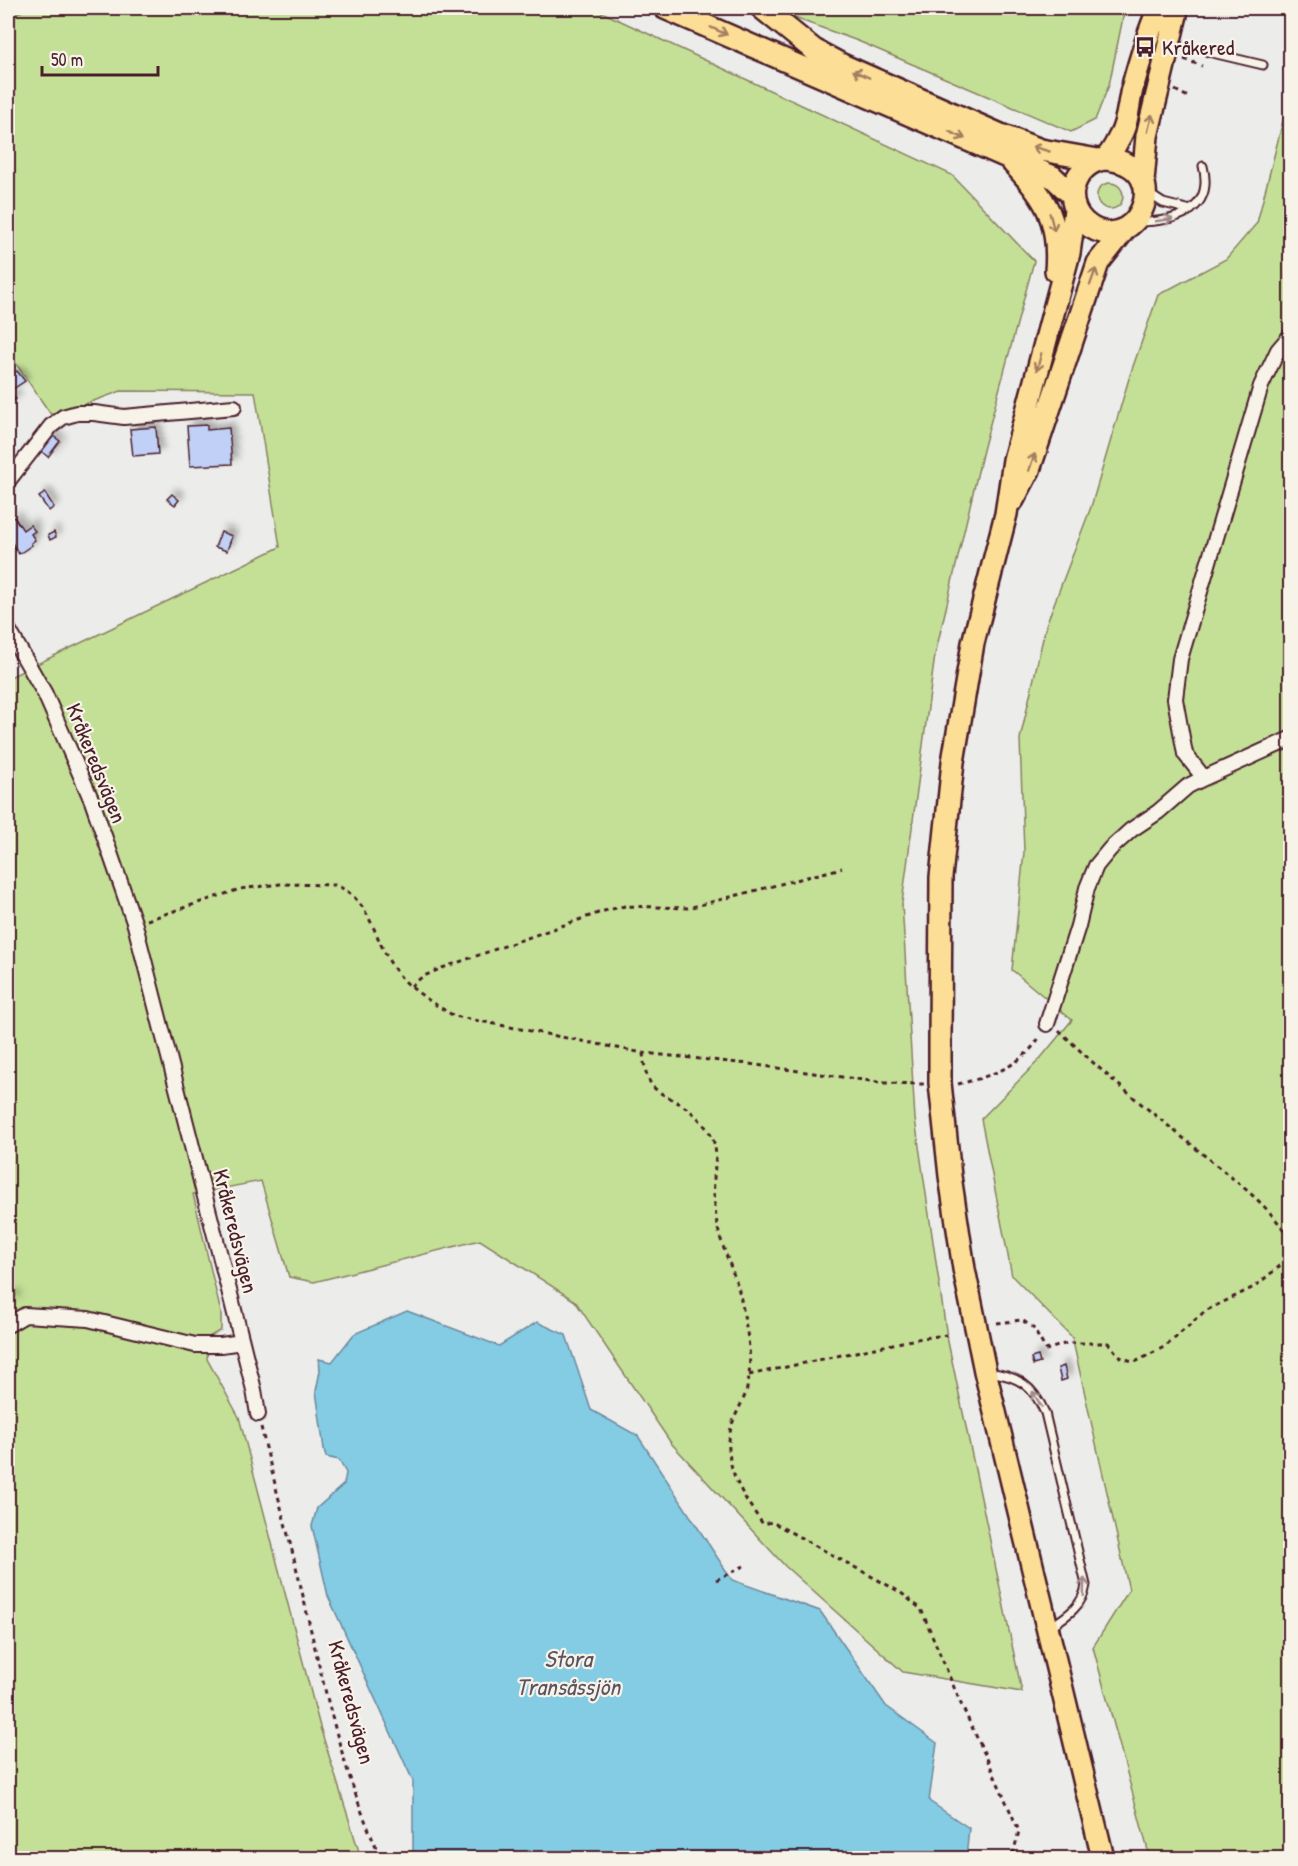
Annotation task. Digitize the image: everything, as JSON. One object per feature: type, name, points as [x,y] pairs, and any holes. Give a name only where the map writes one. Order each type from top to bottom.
[{"type":"main road","points":[[665,8],[1053,177],[1074,202],[1082,220],[1091,227],[1113,232],[1130,225]]},
{"type":"main road","points":[[762,8],[814,50],[842,65],[1003,136],[1041,150],[1102,160],[1118,160],[1128,164],[1137,171],[1144,187]]},
{"type":"main road","points":[[1103,1858],[985,1371],[964,1269],[950,1176],[940,1083],[941,877],[953,762],[973,643],[1006,514],[1014,460],[1069,253],[1074,183],[1088,165],[1102,160],[1124,127],[1132,90],[1159,8]]},
{"type":"main road","points":[[1006,514],[1029,470],[1098,264],[1141,213],[1145,203],[1147,135],[1176,8]]},
{"type":"main road","points":[[1007,158],[1036,189],[1049,212],[1056,238],[1054,305]]},
{"type":"street","points":[[1204,778],[1185,754],[1175,699],[1180,659],[1261,386],[1278,350],[1290,336]]},
{"type":"street","points":[[8,481],[51,426],[63,417],[86,413],[124,417],[234,406]]},
{"type":"street","name":"Kråkeredsvägen","points":[[8,628],[45,694],[92,801],[135,925],[242,1342],[258,1414]]},
{"type":"street","points":[[1047,1024],[1075,937],[1087,888],[1096,866],[1110,849],[1188,786],[1290,739]]},
{"type":"street","points":[[8,1325],[25,1315],[88,1319],[195,1345],[242,1342]]},
{"type":"lane","points":[[1208,52],[1263,65]]},
{"type":"lane","points":[[1130,225],[1171,220],[1191,210],[1206,189],[1203,166]]},
{"type":"lane","points":[[1144,187],[1163,203],[1191,210]]},
{"type":"lane","points":[[985,1371],[1004,1374],[1030,1388],[1038,1397],[1045,1413],[1086,1585],[1084,1596],[1077,1607],[1048,1629]]},
{"type":"path","points":[[1179,58],[1202,66]]},
{"type":"path","points":[[1171,89],[1188,97]]},
{"type":"path","points":[[411,986],[422,977],[442,968],[624,906],[688,908],[842,868]]},
{"type":"path","points":[[135,925],[240,889],[280,884],[325,883],[343,888],[355,897],[370,919],[393,967],[432,1003],[454,1016],[643,1053],[749,1064],[885,1083],[958,1084],[991,1076],[1006,1069],[1037,1042]]},
{"type":"path","points":[[1047,1024],[1057,1027],[1130,1094],[1247,1191],[1272,1214],[1290,1240]]},
{"type":"path","points":[[643,1053],[645,1071],[651,1084],[662,1095],[680,1103],[696,1116],[710,1134],[717,1150],[714,1182],[716,1219],[723,1249],[739,1291],[747,1331],[749,1375],[745,1394],[735,1412],[728,1449],[733,1472],[743,1497],[763,1524],[772,1522],[900,1592],[921,1609],[1019,1831],[1012,1858]]},
{"type":"path","points":[[1285,1231],[1290,1224]]},
{"type":"path","points":[[997,1323],[1023,1320],[1033,1328],[1046,1350],[1067,1343],[1108,1343],[1120,1358],[1135,1362],[1166,1346],[1205,1311],[1254,1287],[1290,1258]]},
{"type":"path","points":[[749,1375],[916,1339],[946,1335]]},
{"type":"path","name":"Kråkeredsvägen","points":[[258,1414],[308,1617],[322,1684],[363,1820],[381,1858]]},
{"type":"path","points":[[716,1580],[744,1566]]},
{"type":"green space","points":[[31,8],[593,8],[952,175],[1034,261],[983,450],[935,655],[902,903],[915,1119],[947,1337],[1022,1692],[903,1672],[785,1566],[671,1443],[575,1301],[480,1240],[314,1282],[289,1277],[261,1181],[193,1194],[221,1313],[221,1330],[209,1337],[207,1359],[239,1417],[320,1727],[361,1858],[8,1858],[8,678],[280,547],[255,392],[121,391],[52,416],[8,352],[8,16]]},
{"type":"green space","points":[[767,8],[1125,8],[1109,85],[1095,120],[1071,132],[858,41]]},
{"type":"green space","points":[[1290,93],[1290,1858],[1150,1858],[1093,1647],[1129,1590],[1072,1337],[1012,1276],[981,1119],[1039,1060],[1072,1020],[1012,970],[1024,852],[1020,739],[1046,625],[1091,507],[1130,375],[1158,295],[1226,259],[1257,223]]},
{"type":"green space","points":[[1110,183],[1119,187],[1123,196],[1119,205],[1110,209],[1101,205],[1097,196],[1101,187]]},
{"type":"water","name":"Stora Transåssjön","points":[[407,1311],[499,1346],[537,1322],[566,1335],[591,1410],[638,1436],[732,1580],[820,1611],[886,1706],[937,1743],[929,1801],[969,1828],[966,1858],[413,1858],[413,1781],[328,1596],[312,1526],[317,1508],[344,1484],[346,1473],[339,1460],[326,1457],[324,1449],[316,1391],[320,1371],[319,1359],[332,1362],[354,1334]]},
{"type":"building","points":[[17,371],[25,381],[13,389],[8,377]]},
{"type":"building","points":[[12,394],[16,399],[8,405],[8,397]]},
{"type":"building","points":[[207,425],[207,430],[229,428],[232,464],[190,466],[187,426]]},
{"type":"building","points":[[156,427],[158,454],[133,456],[130,429]]},
{"type":"building","points":[[53,436],[60,441],[48,457],[41,451]]},
{"type":"building","points":[[45,493],[54,507],[49,511],[39,497]]},
{"type":"building","points":[[172,494],[179,500],[175,505],[167,499]]},
{"type":"building","points":[[14,517],[23,530],[30,525],[35,531],[31,534],[35,540],[31,543],[32,545],[19,554],[8,537],[8,522]]},
{"type":"building","points":[[54,532],[56,537],[50,540],[48,535]]},
{"type":"building","points":[[221,532],[232,536],[227,551],[215,547]]},
{"type":"building","points":[[9,1295],[15,1295],[14,1302],[8,1302]]},
{"type":"building","points":[[1038,1356],[1040,1363],[1033,1365],[1031,1358]]},
{"type":"building","points":[[1064,1366],[1067,1379],[1061,1381],[1058,1368]]},
{"type":"place","name":"Kråkered","points":[[1145,47]]}]
